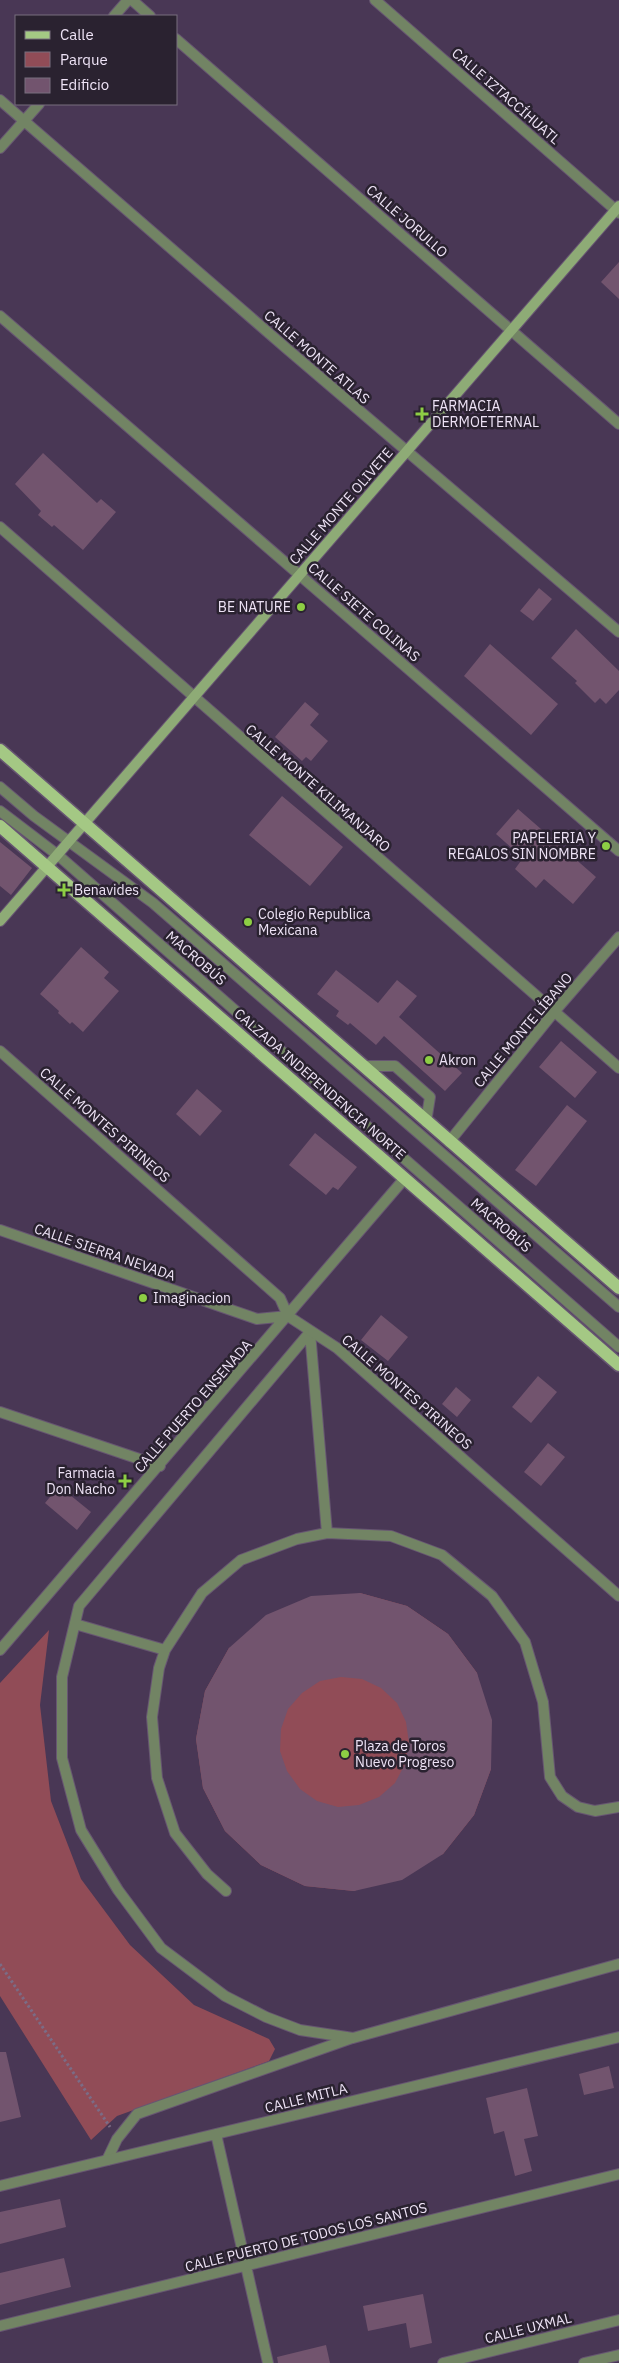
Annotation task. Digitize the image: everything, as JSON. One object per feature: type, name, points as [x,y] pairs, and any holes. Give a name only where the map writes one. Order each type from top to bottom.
[{"type":"main road","points":[[0,750],[619,1288]]},
{"type":"main road","name":"CALZADA INDEPENDENCIA NORTE","points":[[0,826],[619,1365]]},
{"type":"street","points":[[115,15],[130,0],[149,15]]},
{"type":"street","name":"CALLE IZTACCÍHUATL","points":[[375,0],[618,210]]},
{"type":"street","name":"CALLE JORULLO","points":[[178,41],[619,424]]},
{"type":"street","name":"CALLE MONTE ATLAS","points":[[0,100],[619,632]]},
{"type":"street","points":[[0,148],[38,105]]},
{"type":"street","name":"CALLE MONTE OLIVETE","points":[[0,921],[59,856],[193,696],[511,330],[618,210]]},
{"type":"street","name":"CALLE SIETE COLINAS","points":[[0,316],[619,851]]},
{"type":"street","name":"CALLE MONTE KILIMANJARO","points":[[0,527],[619,1068]]},
{"type":"street","name":"MACROBÚS","points":[[0,787],[34,816],[153,903],[619,1307]]},
{"type":"street","name":"MACROBÚS","points":[[0,811],[59,856],[619,1347]]},
{"type":"street","name":"CALLE MONTE LÍBANO","points":[[449,1142],[554,1012],[619,937]]},
{"type":"street","name":"CALLE MONTES PIRINEOS","points":[[0,1050],[280,1298],[288,1316],[337,1348],[619,1596]]},
{"type":"street","points":[[363,1066],[395,1066],[430,1097],[426,1122]]},
{"type":"street","name":"CALLE PUERTO ENSENADA","points":[[0,1650],[160,1466],[405,1178]]},
{"type":"street","name":"CALLE SIERRA NEVADA","points":[[0,1230],[257,1319],[288,1316]]},
{"type":"street","points":[[310,1332],[327,1533]]},
{"type":"street","points":[[310,1332],[79,1606],[62,1677],[62,1758],[80,1830],[118,1890],[161,1948],[225,1996],[266,2017],[300,2030],[352,2038]]},
{"type":"street","points":[[0,1412],[160,1466]]},
{"type":"street","points":[[226,1891],[207,1874],[175,1833],[156,1778],[152,1717],[159,1668],[165,1650],[202,1593],[241,1560],[297,1539],[327,1533],[391,1536],[442,1555],[492,1596],[525,1642],[543,1702],[550,1777],[562,1796],[578,1807],[595,1811],[619,1807]]},
{"type":"street","points":[[75,1624],[165,1650]]},
{"type":"street","points":[[107,2160],[117,2139],[136,2114],[352,2038],[619,1964]]},
{"type":"street","name":"CALLE MITLA","points":[[0,2186],[619,2037]]},
{"type":"street","points":[[216,2134],[268,2363]]},
{"type":"street","name":"CALLE PUERTO DE TODOS LOS SANTOS","points":[[0,2326],[619,2174]]},
{"type":"street","name":"CALLE UXMAL","points":[[443,2363],[619,2320]]},
{"type":"street","points":[[584,2363],[619,2355]]},
{"type":"path","points":[[0,1964],[117,2139]]},
{"type":"green space","name":"Plaza de Toros Nuevo Progreso","points":[[360,1593],[407,1606],[448,1634],[477,1673],[491,1769],[474,1815],[443,1854],[354,1891],[305,1886],[261,1865],[225,1831],[203,1788],[196,1739],[205,1691],[229,1648]]},
{"type":"green space","points":[[49,1630],[40,1705],[51,1801],[81,1879],[130,1945],[194,2005],[269,2039],[275,2049],[269,2061],[117,2116],[91,2140],[0,1996],[0,1683]]},
{"type":"building","points":[[619,262],[619,299],[601,282]]},
{"type":"building","points":[[43,453],[97,503],[101,499],[116,512],[83,550],[54,525],[52,527],[38,515],[41,511],[15,484]]},
{"type":"building","points":[[539,588],[552,599],[533,621],[520,611]]},
{"type":"building","points":[[576,629],[619,671],[619,690],[606,704],[600,698],[595,703],[575,683],[577,681],[551,658]]},
{"type":"building","points":[[490,644],[558,704],[531,735],[464,676]]},
{"type":"building","points":[[305,702],[319,714],[310,725],[328,741],[311,761],[306,757],[302,761],[275,737]]},
{"type":"building","points":[[282,796],[343,847],[310,886],[249,835]]},
{"type":"building","points":[[518,809],[596,877],[573,904],[544,879],[536,888],[515,869],[523,858],[496,834]]},
{"type":"building","points":[[0,842],[32,868],[11,895],[0,886]]},
{"type":"building","points":[[81,947],[109,972],[104,978],[119,991],[83,1032],[72,1022],[70,1024],[40,994]]},
{"type":"building","points":[[336,970],[378,1003],[397,980],[417,996],[399,1017],[462,1073],[445,1091],[384,1036],[376,1045],[350,1023],[348,1025],[336,1016],[339,1011],[317,994]]},
{"type":"building","points":[[561,1041],[597,1072],[575,1098],[539,1067]]},
{"type":"building","points":[[197,1089],[222,1111],[200,1136],[176,1114]]},
{"type":"building","points":[[567,1105],[587,1121],[536,1186],[515,1170]]},
{"type":"building","points":[[315,1133],[357,1167],[338,1190],[333,1187],[326,1195],[289,1165]]},
{"type":"building","points":[[381,1315],[408,1337],[388,1361],[361,1340]]},
{"type":"building","points":[[538,1376],[557,1392],[531,1423],[512,1407]]},
{"type":"building","points":[[456,1387],[471,1400],[457,1417],[442,1404]]},
{"type":"building","points":[[548,1443],[565,1457],[541,1486],[524,1472]]},
{"type":"building","points":[[59,1486],[91,1512],[77,1530],[45,1503]]},
{"type":"building","name":"Plaza de Toros Nuevo Progreso","points":[[360,1593],[407,1606],[448,1634],[477,1673],[492,1720],[491,1769],[474,1815],[443,1854],[402,1880],[354,1891],[305,1886],[261,1865],[225,1831],[203,1788],[196,1739],[205,1691],[229,1648],[266,1615],[311,1596]],"holes":[[[341,1677],[362,1679],[381,1688],[397,1703],[406,1722],[409,1743],[405,1764],[395,1783],[379,1797],[359,1805],[338,1807],[317,1801],[300,1789],[287,1771],[280,1751],[281,1729],[288,1709],[302,1693],[320,1681]]]},
{"type":"building","points":[[0,2052],[6,2052],[21,2117],[0,2122]]},
{"type":"building","points":[[609,2066],[614,2088],[584,2095],[579,2074]]},
{"type":"building","points":[[527,2088],[538,2136],[524,2139],[532,2171],[515,2176],[504,2131],[494,2134],[486,2098]]},
{"type":"building","points":[[60,2199],[66,2227],[0,2244],[0,2212]]},
{"type":"building","points":[[64,2258],[71,2287],[0,2305],[0,2273]]},
{"type":"building","points":[[423,2294],[432,2343],[410,2348],[406,2323],[368,2331],[363,2306]]},
{"type":"building","points":[[326,2345],[330,2363],[278,2363],[277,2357]]},
{"type":"place","name":"FARMACIA DERMOETERNAL","points":[[422,414]]},
{"type":"place","name":"BE NATURE","points":[[301,607]]},
{"type":"place","name":"PAPELERIA Y REGALOS SIN NOMBRE","points":[[606,846]]},
{"type":"place","name":"Benavides","points":[[64,890]]},
{"type":"place","name":"Colegio Republica Mexicana","points":[[248,922]]},
{"type":"place","name":"Akron","points":[[429,1060]]},
{"type":"place","name":"Imaginacion","points":[[143,1298]]},
{"type":"place","name":"Farmacia Don Nacho","points":[[125,1481]]},
{"type":"place","name":"Plaza de Toros Nuevo Progreso","points":[[345,1754]]}]
